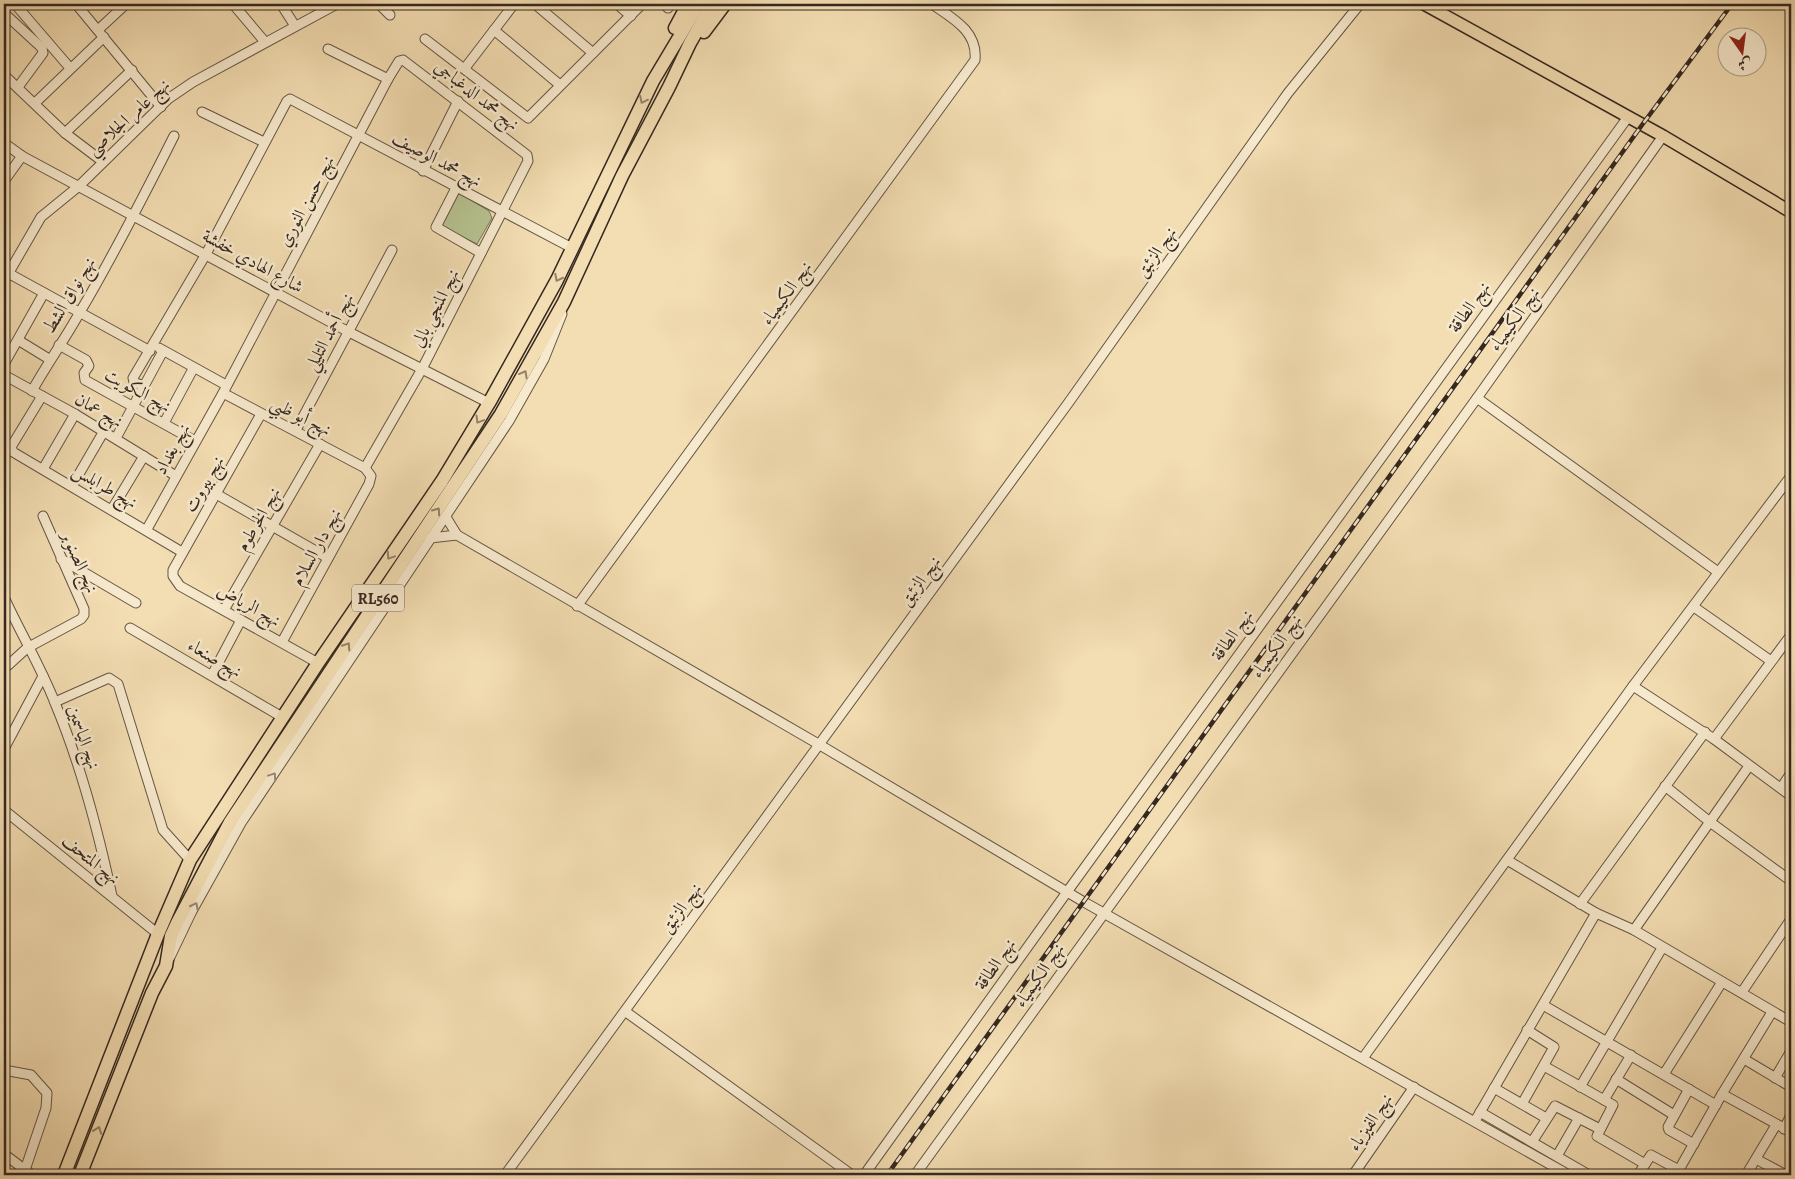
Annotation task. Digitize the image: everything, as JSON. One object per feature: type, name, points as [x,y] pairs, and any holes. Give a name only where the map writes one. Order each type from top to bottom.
[{"type":"highway","points":[[653,80],[660,54],[688,4]]},
{"type":"highway","name":"RL560","points":[[64,1175],[158,934],[190,860],[282,717],[442,480],[489,403],[572,248],[653,80],[674,42],[699,4]]},
{"type":"highway","name":"RL560","points":[[80,1175],[148,1002],[166,966],[171,936],[190,896],[230,822],[501,414],[564,302],[622,176],[712,4]]},
{"type":"highway","points":[[678,68],[725,4]]},
{"type":"main road","points":[[1424,4],[1662,136],[1791,212]]},
{"type":"street","points":[[15,4],[70,68]]},
{"type":"street","points":[[76,4],[162,106]]},
{"type":"street","points":[[98,30],[126,4]]},
{"type":"street","points":[[233,4],[265,42]]},
{"type":"street","points":[[281,4],[295,26]]},
{"type":"street","name":"نهج عامر الجلاصي","points":[[6,277],[37,222],[79,186],[102,161],[168,99],[193,82],[337,4]]},
{"type":"street","points":[[379,4],[390,15]]},
{"type":"street","points":[[464,68],[514,4]]},
{"type":"street","points":[[536,4],[593,53]]},
{"type":"street","points":[[617,4],[631,16]]},
{"type":"street","points":[[425,39],[528,118],[642,4]]},
{"type":"street","name":"نهج الكيمياء","points":[[577,606],[975,60],[976,51],[967,30],[932,4]]},
{"type":"street","name":"نهج الزئبق","points":[[504,1175],[626,1012],[1070,402],[1288,93],[1360,4]]},
{"type":"street","points":[[4,13],[42,48],[43,53],[18,87]]},
{"type":"street","points":[[494,30],[560,85]]},
{"type":"street","points":[[35,103],[104,37]]},
{"type":"street","points":[[328,49],[388,79]]},
{"type":"street","name":"نهج حسن النوري","points":[[225,389],[360,136],[388,79],[401,60]]},
{"type":"street","name":"نهج محمد الدغباجي","points":[[401,60],[458,101],[527,155],[528,161]]},
{"type":"street","points":[[65,133],[132,70]]},
{"type":"street","points":[[4,75],[65,133],[102,161]]},
{"type":"street","name":"نهج محمد الوصيف","points":[[264,142],[286,101],[294,100],[423,171],[572,248]]},
{"type":"street","points":[[423,171],[458,101]]},
{"type":"street","points":[[143,386],[134,382],[133,378],[206,254],[264,142],[202,112]]},
{"type":"street","name":"نهج الطاقة","points":[[864,1175],[1628,117]]},
{"type":"street","name":"نهج نواق الشط","points":[[32,391],[49,360],[80,314],[134,216],[174,136]]},
{"type":"street","name":"نهج الكيمياء","points":[[915,1175],[1477,398],[1662,136]]},
{"type":"street","name":"شارع الهادي خفشة","points":[[4,142],[22,156],[348,331],[489,403]]},
{"type":"street","points":[[4,181],[22,156]]},
{"type":"street","name":"نهج المنجي بالي","points":[[365,468],[422,369],[528,161]]},
{"type":"street","points":[[456,188],[436,227],[481,253]]},
{"type":"street","name":"نهج أحمد التليلي","points":[[296,430],[392,250]]},
{"type":"street","name":"نهج أبو ظبي","points":[[6,277],[44,293],[80,314],[152,348],[163,351],[193,368],[261,414],[296,430],[365,468]]},
{"type":"street","points":[[4,364],[44,293]]},
{"type":"street","points":[[166,966],[214,870],[241,823],[509,421],[544,359],[562,314],[564,302]]},
{"type":"street","points":[[18,340],[49,360]]},
{"type":"street","name":"نهج الكويت","points":[[59,345],[86,360],[88,366],[84,373],[85,380],[195,441]]},
{"type":"street","points":[[116,438],[163,351]]},
{"type":"street","points":[[164,423],[193,368]]},
{"type":"street","name":"نهج عمان","points":[[4,375],[116,438],[176,476]]},
{"type":"street","name":"نهج بغداد","points":[[146,529],[225,389]]},
{"type":"street","name":"نهج طرابلس","points":[[42,396],[11,447],[12,450],[182,552]]},
{"type":"street","points":[[1477,398],[1718,572]]},
{"type":"street","points":[[43,469],[75,414]]},
{"type":"street","name":"نهج بيروت","points":[[173,570],[182,552],[218,495],[261,414]]},
{"type":"street","points":[[72,486],[104,431]]},
{"type":"street","name":"نهج الخرطوم","points":[[224,610],[320,444]]},
{"type":"street","points":[[112,509],[144,456]]},
{"type":"street","name":"نهج دار السلام","points":[[282,642],[369,484],[371,476],[365,468]]},
{"type":"street","points":[[1363,1058],[1633,686],[1791,476]]},
{"type":"street","points":[[218,495],[328,558]]},
{"type":"street","name":"نهج الصنوبر","points":[[27,648],[81,619],[84,615],[84,609],[42,516]]},
{"type":"street","points":[[446,517],[457,535],[577,606],[820,745],[1103,913],[1569,1175]]},
{"type":"street","points":[[430,538],[457,535]]},
{"type":"street","points":[[61,559],[136,603]]},
{"type":"street","name":"نهج الرياض","points":[[173,570],[173,576],[180,586],[318,663]]},
{"type":"street","name":"نهج الياسمين","points":[[4,597],[27,648],[55,702],[74,754],[94,820],[112,896]]},
{"type":"street","points":[[1694,607],[1771,661]]},
{"type":"street","points":[[212,675],[241,620]]},
{"type":"street","name":"نهج صنعاء","points":[[130,628],[282,717]]},
{"type":"street","points":[[1714,739],[1791,635]]},
{"type":"street","points":[[4,668],[27,648]]},
{"type":"street","points":[[4,749],[43,676]]},
{"type":"street","points":[[55,702],[109,678],[118,684],[163,830],[190,860]]},
{"type":"street","points":[[1633,686],[1705,732],[1791,796]]},
{"type":"street","points":[[1580,904],[1705,732]]},
{"type":"street","points":[[1634,930],[1749,766]]},
{"type":"street","points":[[1781,788],[1791,773]]},
{"type":"street","points":[[1665,786],[1710,822],[1791,881]]},
{"type":"street","name":"نهج المتحف","points":[[4,810],[158,934]]},
{"type":"street","points":[[1507,860],[1596,913],[1634,930],[1791,1022]]},
{"type":"street","points":[[1475,1121],[1596,913]]},
{"type":"street","points":[[1742,992],[1791,919]]},
{"type":"street","points":[[1580,1087],[1662,948]]},
{"type":"street","points":[[1664,1074],[1722,982]]},
{"type":"street","points":[[1543,1005],[1716,1104]]},
{"type":"street","points":[[626,1012],[852,1175]]},
{"type":"street","points":[[1638,1175],[1650,1156],[1653,1155],[1678,1173],[1716,1104],[1772,1012]]},
{"type":"street","points":[[1522,1104],[1554,1046],[1527,1030]]},
{"type":"street","points":[[1775,1078],[1791,1051]]},
{"type":"street","points":[[1604,1100],[1631,1055]]},
{"type":"street","points":[[1744,1059],[1791,1088]]},
{"type":"street","points":[[1544,1066],[1613,1107],[1597,1136],[1645,1164]]},
{"type":"street","points":[[4,1070],[31,1075],[47,1093],[46,1108],[28,1172],[4,1154]]},
{"type":"street","points":[[1616,1079],[1674,1115]]},
{"type":"street","name":"نهج الفيزياء","points":[[1353,1175],[1414,1087]]},
{"type":"street","points":[[1494,1088],[1546,1118]]},
{"type":"street","points":[[1689,1089],[1668,1127],[1669,1130],[1694,1144]]},
{"type":"street","points":[[1722,1094],[1784,1129]]},
{"type":"street","points":[[1532,1142],[1553,1106],[1557,1106],[1600,1129]]},
{"type":"street","points":[[1480,1112],[1589,1175]]},
{"type":"street","points":[[1746,1175],[1756,1159],[1784,1129],[1791,1115]]},
{"type":"street","points":[[1556,1156],[1579,1118]]},
{"type":"street","points":[[1756,1159],[1786,1175]]},
{"type":"green space","points":[[459,193],[489,211],[492,218],[477,244],[443,227],[442,222]]},
{"type":"railway","points":[[887,1175],[1642,125],[1732,4]]}]
